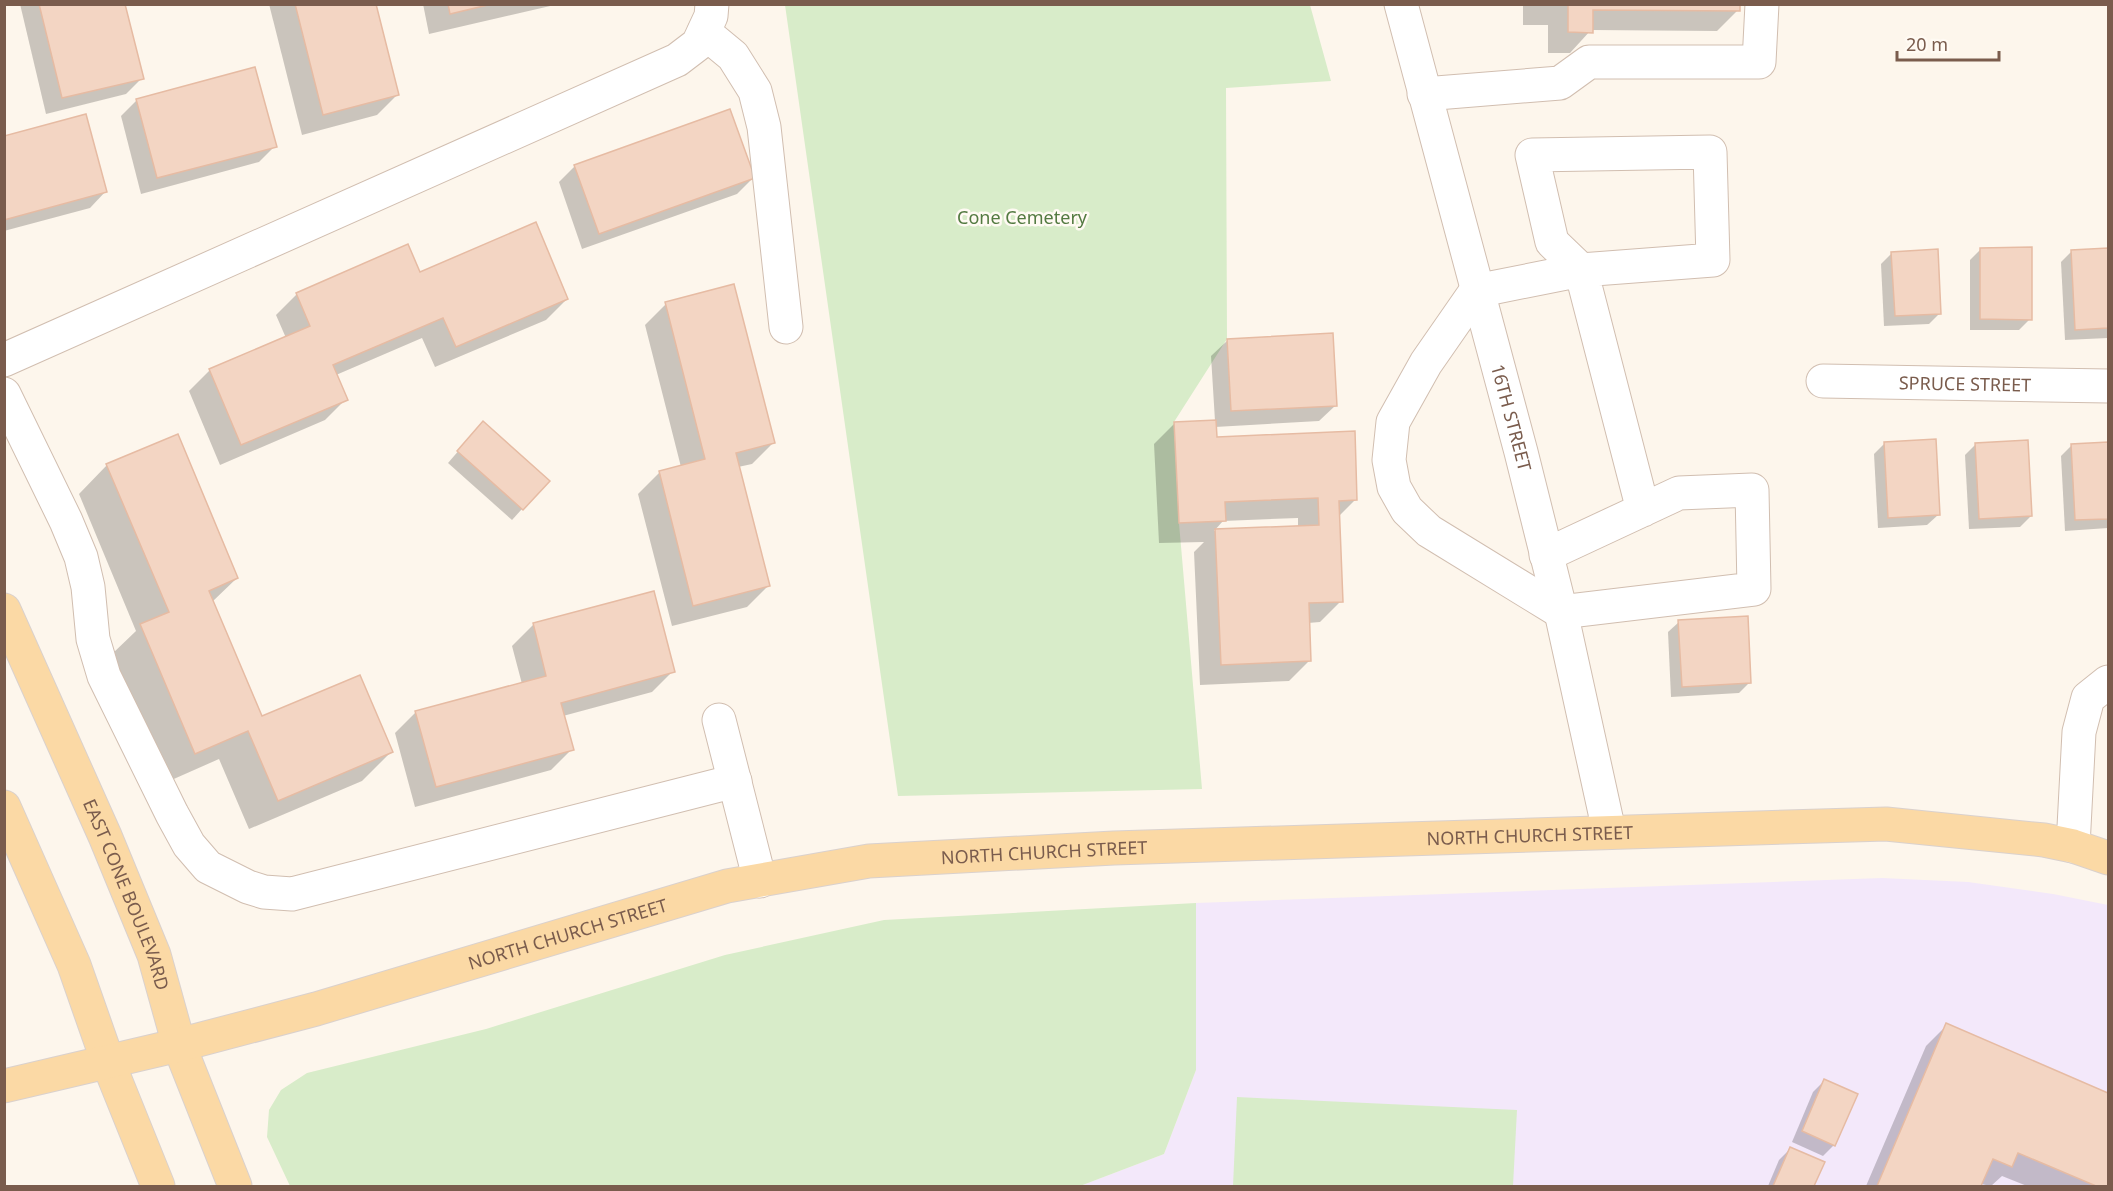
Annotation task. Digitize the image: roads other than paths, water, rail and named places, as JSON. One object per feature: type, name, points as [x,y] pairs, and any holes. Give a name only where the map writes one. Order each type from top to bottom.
[{"type":"main road","name":"EAST CONE BOULEVARD","points":[[4,610],[105,836],[154,955],[179,1045],[235,1186]]},
{"type":"main road","points":[[4,807],[74,965],[108,1062],[158,1186]]},
{"type":"main road","name":"NORTH CHURCH STREET","points":[[4,1086],[179,1045],[315,1009],[727,886],[869,861],[1114,848],[1886,824],[2044,840],[2073,846],[2109,858]]},
{"type":"street","name":"16TH STREET","points":[[1401,4],[1476,291],[1521,452],[1561,612],[1609,831]]},
{"type":"street","points":[[1424,94],[1560,83],[1589,62],[1759,63],[1762,4]]},
{"type":"street","points":[[708,18],[754,91],[764,127],[786,327]]},
{"type":"street","points":[[4,360],[677,60],[698,44],[708,18]]},
{"type":"street","points":[[1546,555],[1644,510],[1679,493],[1752,490],[1754,589],[1561,612],[1429,531],[1407,510],[1394,488],[1389,460],[1393,422],[1426,363],[1476,291],[1581,270],[1713,260],[1710,152],[1532,156],[1552,242],[1581,270],[1644,510]]},
{"type":"street","name":"SPRUCE STREET","points":[[1823,381],[2109,386]]},
{"type":"street","points":[[4,394],[66,521],[81,557],[88,587],[93,639],[105,676],[172,814],[189,845],[208,867],[248,887],[264,892],[292,894],[735,781]]},
{"type":"street","points":[[2073,846],[2079,732],[2088,698],[2109,682]]},
{"type":"street","points":[[719,720],[760,880]]},
{"type":"park label","name":"Cone Cemetery","points":[[1022,217]]}]
